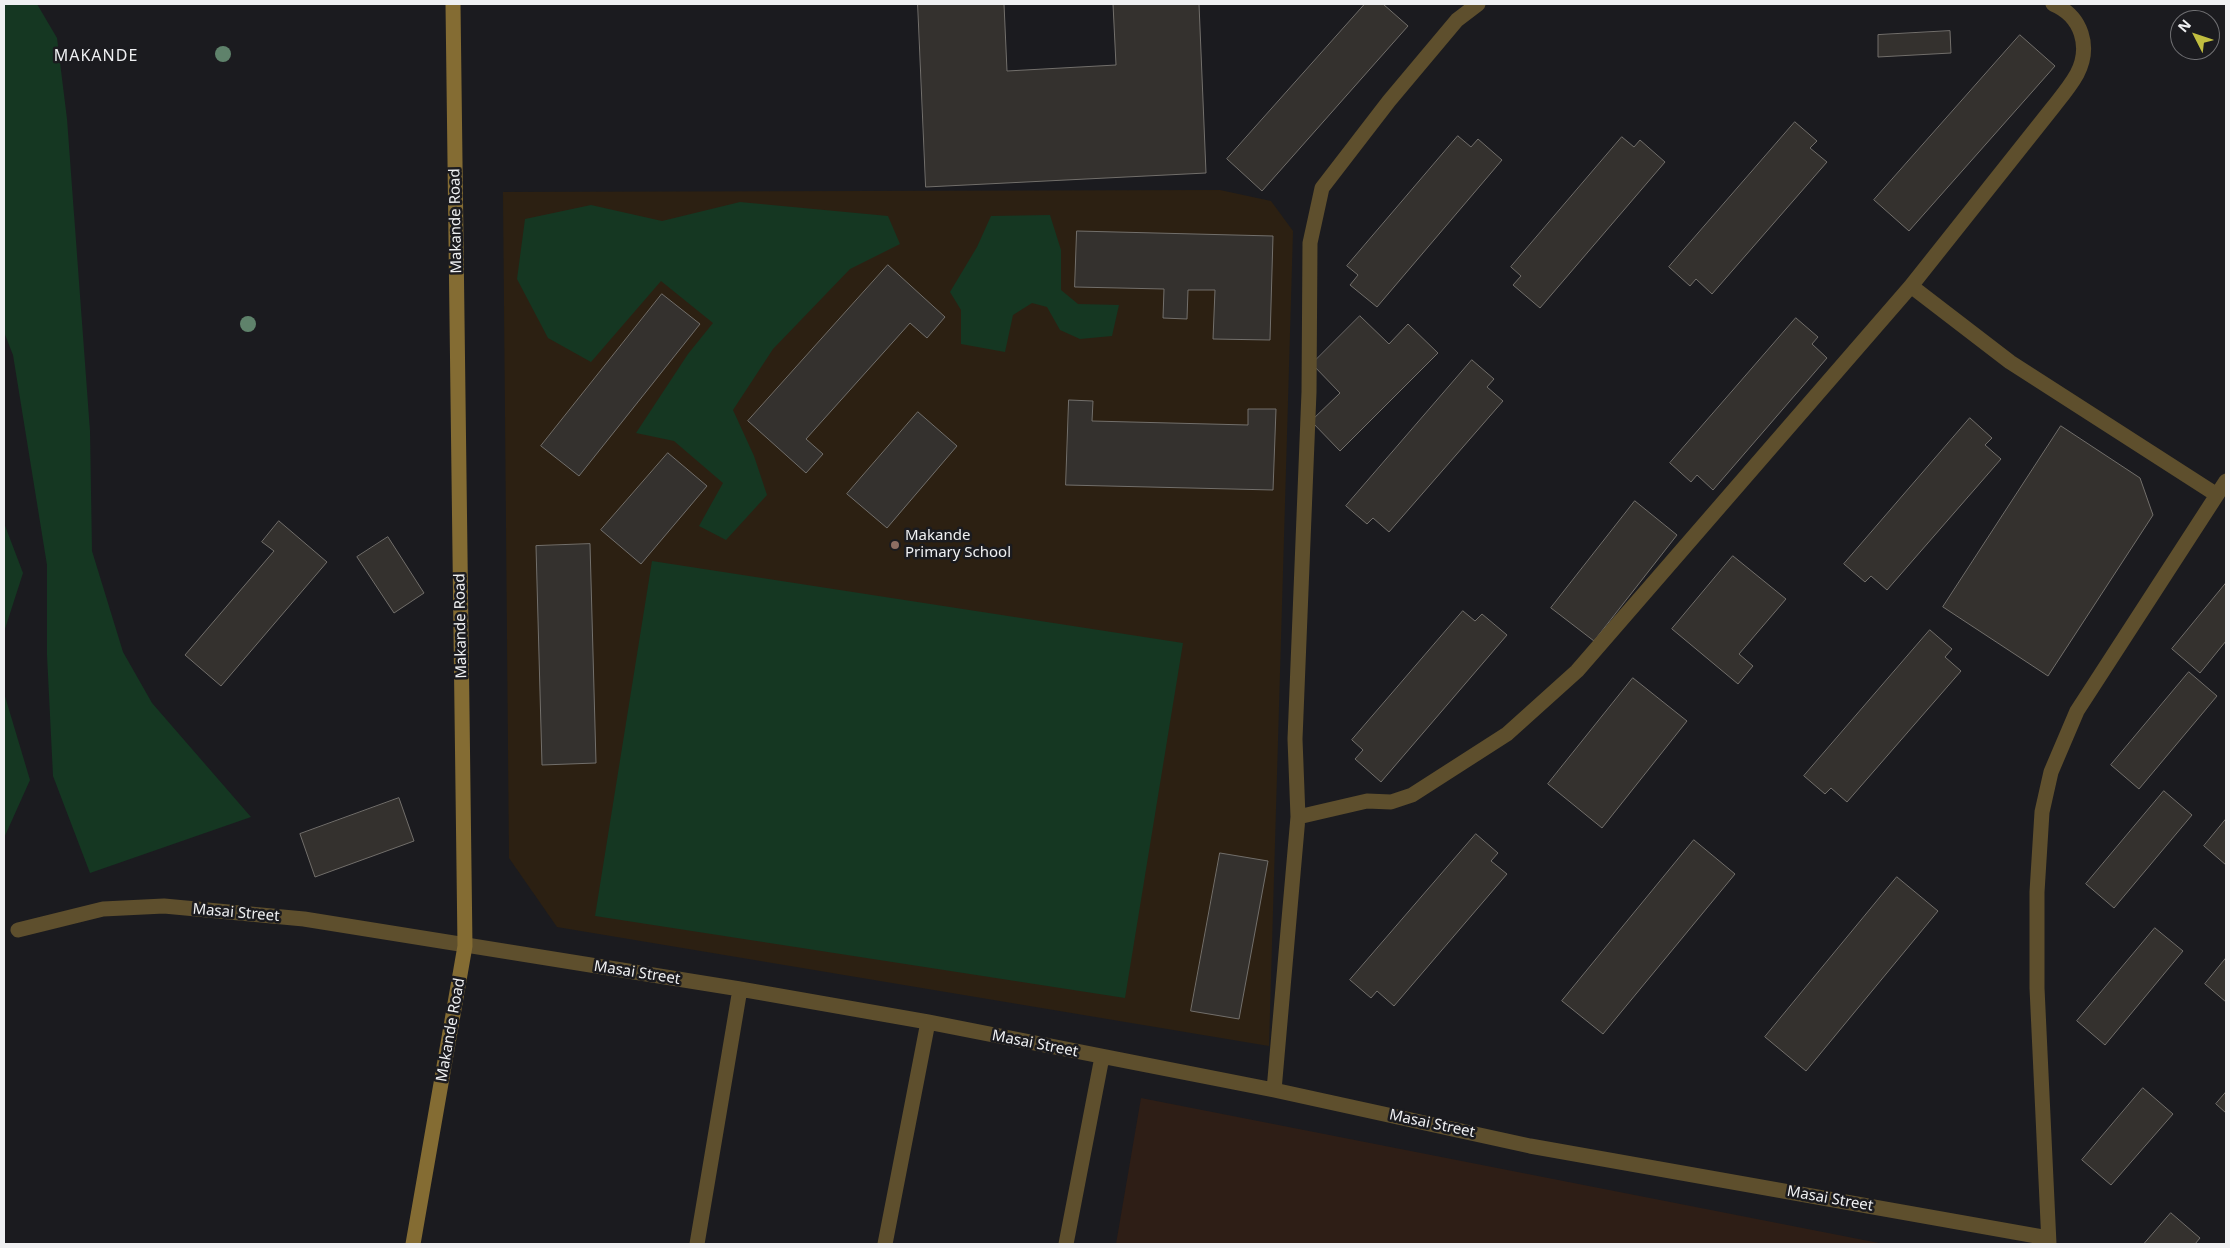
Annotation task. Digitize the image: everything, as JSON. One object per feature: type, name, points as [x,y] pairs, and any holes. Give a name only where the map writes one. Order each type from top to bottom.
[{"type":"main road","name":"Makande Road","points":[[413,1244],[465,946],[453,4]]},
{"type":"street","points":[[1274,1090],[1298,817],[1295,738],[1309,392],[1310,243],[1322,188],[1389,101],[1451,27],[1478,4]]},
{"type":"street","points":[[1298,817],[1367,801],[1391,802],[1412,795],[1514,728],[1577,671],[1911,286],[2077,75],[2084,57],[2083,33],[2073,16],[2053,4]]},
{"type":"street","points":[[1911,286],[2010,362],[2217,495]]},
{"type":"street","points":[[2048,1241],[2037,988],[2038,892],[2042,812],[2051,772],[2077,711],[2226,480]]},
{"type":"street","name":"Masai Street","points":[[18,930],[103,909],[164,906],[304,919],[740,989],[928,1022],[1274,1090],[1530,1146],[2048,1241]]},
{"type":"street","points":[[697,1244],[740,989]]},
{"type":"street","points":[[886,1244],[928,1022]]},
{"type":"street","points":[[1066,1244],[1102,1057]]},
{"type":"shaded area","name":"Makande Primary School","points":[[1220,190],[1271,201],[1293,231],[1269,1046],[557,927],[509,858],[503,192]]},
{"type":"shaded area","points":[[1141,1098],[1884,1244],[1116,1244]]},
{"type":"green space","points":[[4,4],[37,4],[57,38],[67,119],[90,431],[92,551],[123,652],[152,703],[251,817],[90,873],[53,776],[47,655],[47,565],[13,355],[4,332]]},
{"type":"green space","points":[[740,202],[888,216],[900,244],[850,269],[773,349],[733,410],[754,456],[767,495],[726,540],[699,526],[723,483],[674,441],[636,433],[688,354],[713,323],[661,281],[591,362],[548,338],[517,279],[525,219],[591,205],[662,221]]},
{"type":"green space","points":[[1050,215],[1061,250],[1061,290],[1078,304],[1119,305],[1112,336],[1080,339],[1060,330],[1047,307],[1032,303],[1013,315],[1005,352],[961,344],[961,310],[950,292],[977,247],[991,216]]},
{"type":"green space","points":[[4,523],[23,573],[4,632]]},
{"type":"green space","points":[[652,561],[1183,643],[1125,998],[595,916]]},
{"type":"green space","points":[[4,693],[30,780],[4,838]]},
{"type":"building","points":[[918,4],[1004,4],[1007,71],[1116,65],[1113,4],[1199,4],[1206,173],[926,187]]},
{"type":"building","points":[[1365,4],[1383,4],[1408,26],[1262,191],[1227,159]]},
{"type":"building","points":[[1950,31],[1951,53],[1878,57],[1878,35]]},
{"type":"building","points":[[2020,35],[2055,66],[1909,231],[1874,200]]},
{"type":"building","points":[[1795,122],[1817,141],[1810,148],[1827,162],[1712,294],[1696,279],[1690,286],[1669,267]]},
{"type":"building","points":[[1458,136],[1471,147],[1478,139],[1502,160],[1377,307],[1350,285],[1358,275],[1347,266]]},
{"type":"building","points":[[1622,137],[1634,147],[1640,140],[1665,162],[1540,308],[1513,285],[1521,276],[1511,267]]},
{"type":"building","points":[[1077,231],[1273,236],[1270,340],[1213,339],[1215,290],[1188,290],[1187,319],[1163,318],[1164,289],[1075,287]]},
{"type":"building","points":[[888,265],[945,317],[927,338],[910,323],[806,439],[823,454],[806,473],[748,421]]},
{"type":"building","points":[[662,294],[700,324],[579,476],[541,446]]},
{"type":"building","points":[[1360,316],[1389,344],[1408,324],[1438,353],[1340,451],[1311,421],[1340,393],[1312,364]]},
{"type":"building","points":[[1796,318],[1818,337],[1812,344],[1827,358],[1713,490],[1697,475],[1691,482],[1670,463]]},
{"type":"building","points":[[1472,360],[1494,379],[1487,387],[1503,401],[1389,532],[1373,518],[1367,524],[1346,506]]},
{"type":"building","points":[[1069,400],[1093,401],[1092,421],[1248,425],[1248,409],[1276,409],[1273,490],[1066,485]]},
{"type":"building","points":[[918,412],[957,446],[887,528],[847,494]]},
{"type":"building","points":[[1970,418],[1992,438],[1985,445],[2001,459],[1887,590],[1871,576],[1865,582],[1844,564]]},
{"type":"building","points":[[2061,426],[2140,478],[2153,515],[2048,676],[1943,607]]},
{"type":"building","points":[[668,453],[707,486],[641,564],[601,530]]},
{"type":"building","points":[[1635,501],[1677,535],[1594,641],[1551,608]]},
{"type":"building","points":[[279,521],[327,562],[221,686],[185,655],[274,551],[262,542]]},
{"type":"building","points":[[388,537],[424,593],[394,613],[357,557]]},
{"type":"building","points":[[590,544],[596,763],[542,765],[536,546]]},
{"type":"building","points":[[1733,556],[1786,599],[1739,654],[1753,666],[1738,684],[1672,629]]},
{"type":"building","points":[[2226,583],[2226,641],[2200,673],[2172,649]]},
{"type":"building","points":[[1463,611],[1475,621],[1482,614],[1507,635],[1381,782],[1355,759],[1363,750],[1352,740]]},
{"type":"building","points":[[1930,630],[1952,649],[1945,657],[1961,671],[1847,802],[1831,788],[1825,794],[1804,776]]},
{"type":"building","points":[[2189,672],[2217,696],[2139,789],[2111,765]]},
{"type":"building","points":[[1633,678],[1687,721],[1602,828],[1548,784]]},
{"type":"building","points":[[2164,791],[2192,815],[2114,908],[2086,884]]},
{"type":"building","points":[[399,798],[414,841],[315,877],[300,834]]},
{"type":"building","points":[[2226,819],[2226,865],[2204,846]]},
{"type":"building","points":[[1476,834],[1498,853],[1491,861],[1507,874],[1394,1006],[1377,991],[1371,998],[1350,980]]},
{"type":"building","points":[[1694,840],[1735,874],[1603,1034],[1562,1001]]},
{"type":"building","points":[[1220,853],[1268,861],[1239,1019],[1191,1011]]},
{"type":"building","points":[[1897,877],[1938,911],[1806,1071],[1765,1037]]},
{"type":"building","points":[[2155,928],[2183,951],[2105,1045],[2077,1021]]},
{"type":"building","points":[[2226,958],[2226,1002],[2205,984]]},
{"type":"building","points":[[2143,1088],[2173,1114],[2111,1185],[2082,1160]]},
{"type":"building","points":[[2226,1092],[2226,1113],[2216,1104]]},
{"type":"building","points":[[2171,1213],[2200,1238],[2195,1244],[2144,1244]]},
{"type":"place","name":"Makande Primary School","points":[[895,545]]},
{"type":"district","name":"MAKANDE","points":[[96,56]]}]
